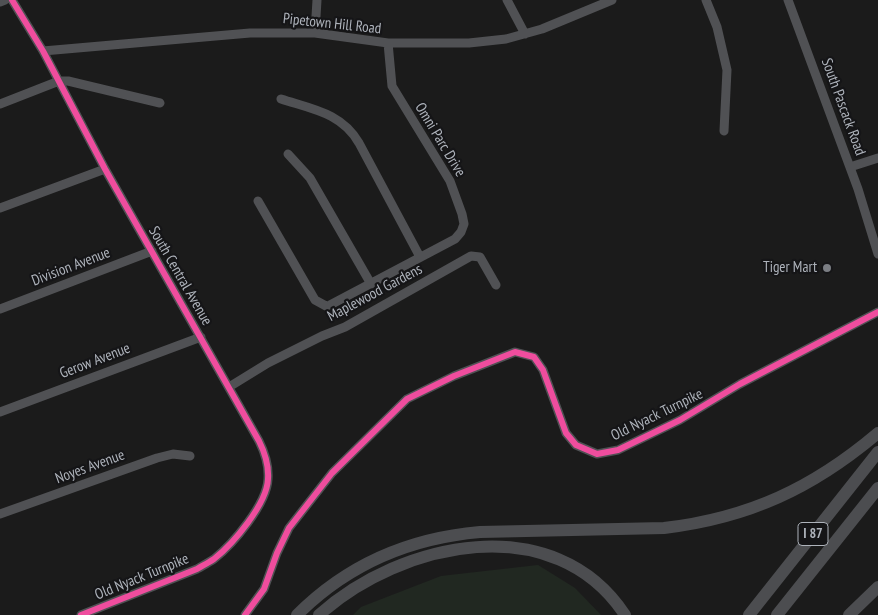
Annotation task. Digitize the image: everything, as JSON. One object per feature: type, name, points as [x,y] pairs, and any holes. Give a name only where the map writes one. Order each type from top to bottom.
[{"type":"highway","points":[[297,615],[327,588],[354,571],[388,553],[424,541],[480,532],[664,528],[702,522],[739,512],[783,496],[815,479],[843,461],[878,433]]},
{"type":"highway","name":"I 87","points":[[749,615],[878,452]]},
{"type":"highway","name":"I 87","points":[[777,615],[878,488]]},
{"type":"highway","points":[[319,615],[336,600],[360,584],[401,564],[443,552],[495,547],[536,551],[570,564],[602,586],[625,615]]},
{"type":"highway","points":[[849,615],[878,587]]},
{"type":"street","points":[[0,2],[5,0]]},
{"type":"street","name":"South Central Avenue","points":[[12,0],[43,51],[105,169],[265,453],[268,481],[264,495],[254,512],[224,550],[212,560]]},
{"type":"street","points":[[315,34],[316,0]]},
{"type":"street","points":[[507,0],[525,34]]},
{"type":"street","name":"Pipetown Hill Road","points":[[43,51],[250,33],[315,34],[388,44],[469,43],[506,39],[542,29],[612,0]]},
{"type":"street","points":[[706,0],[717,28],[727,70],[724,131]]},
{"type":"street","name":"South Pascack Road","points":[[788,0],[850,168],[878,254]]},
{"type":"street","name":"Omni Parc Drive","points":[[258,201],[314,300],[326,306],[330,306],[455,240],[464,224],[450,181],[392,86],[388,44]]},
{"type":"street","points":[[0,104],[59,80],[160,103]]},
{"type":"street","points":[[281,98],[327,114],[347,126],[356,138],[420,257]]},
{"type":"street","points":[[288,154],[310,178],[371,284]]},
{"type":"street","points":[[850,168],[878,158]]},
{"type":"street","points":[[0,208],[105,169]]},
{"type":"street","name":"Division Avenue","points":[[1,306],[152,251]]},
{"type":"street","name":"Maplewood Gardens","points":[[229,387],[275,360],[322,336],[345,327],[471,256],[480,258],[496,285]]},
{"type":"street","name":"Old Nyack Turnpike","points":[[245,615],[264,589],[277,553],[289,528],[332,473],[407,399],[454,376],[516,352],[534,358],[543,370],[566,432],[576,444],[597,454],[618,450],[680,420],[740,384],[878,312]]},
{"type":"street","name":"Gerow Avenue","points":[[0,412],[200,336]]},
{"type":"street","name":"Noyes Avenue","points":[[0,514],[157,458],[173,454],[190,456]]},
{"type":"street","name":"Old Nyack Turnpike","points":[[81,615],[197,569],[212,560]]},
{"type":"shaded area","points":[[538,565],[575,588],[601,615],[353,615],[361,607],[441,576]]},
{"type":"cycle path","points":[[12,0],[43,51],[105,169],[259,441],[268,469],[268,479],[262,500],[248,523],[214,559],[197,569],[81,615]]},
{"type":"cycle path","points":[[245,615],[264,589],[277,553],[289,528],[332,473],[407,399],[454,376],[515,352],[534,357],[543,370],[566,433],[576,445],[597,454],[618,450],[680,420],[740,384],[878,312]]},
{"type":"place","name":"Tiger Mart","points":[[827,268]]}]
